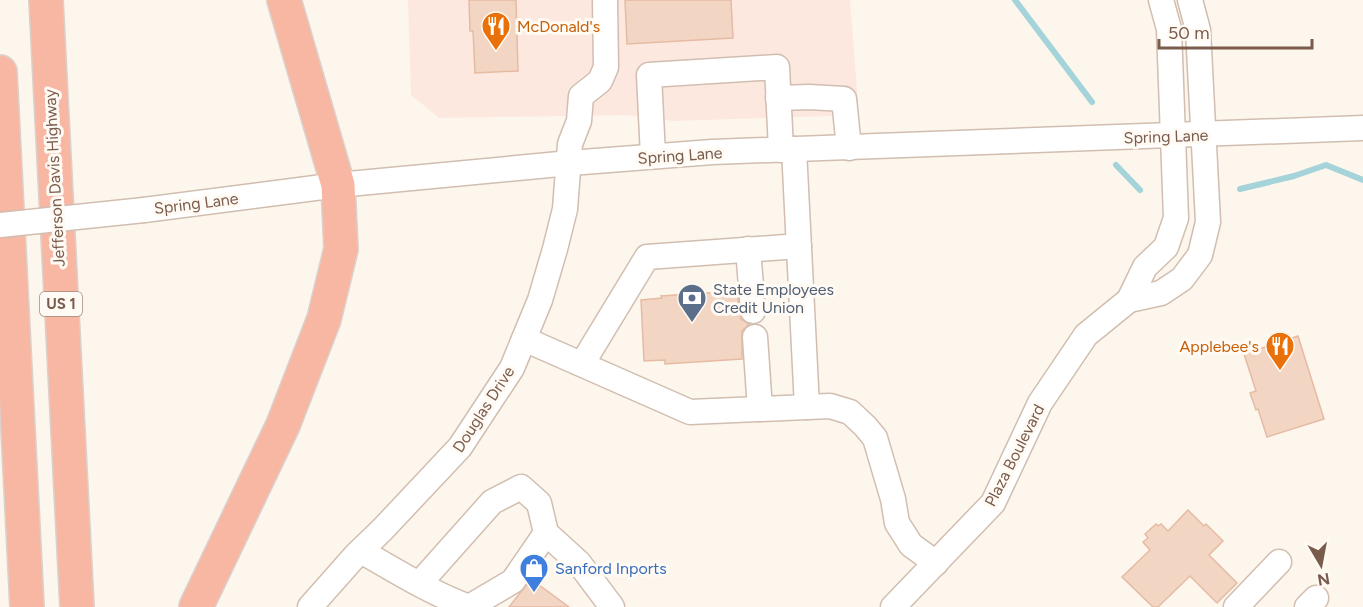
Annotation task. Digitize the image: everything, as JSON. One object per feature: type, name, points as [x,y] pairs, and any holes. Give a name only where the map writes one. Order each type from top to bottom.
[{"type":"highway","name":"Jefferson Davis Highway","points":[[46,0],[77,607]]},
{"type":"highway","points":[[196,607],[283,425],[324,319],[341,249],[338,185],[284,0]]},
{"type":"highway","points":[[0,72],[27,607]]},
{"type":"street","name":"Douglas Drive","points":[[310,607],[460,447],[512,368],[540,300],[555,249],[565,209],[570,144],[579,121],[581,96],[600,81],[606,67],[605,0]]},
{"type":"street","name":"Plaza Boulevard","points":[[893,607],[993,503],[1040,403],[1086,335],[1129,300],[1145,267],[1166,247],[1176,218],[1169,29],[1161,0]]},
{"type":"street","name":"Plaza Boulevard","points":[[1129,300],[1161,293],[1182,279],[1200,255],[1209,222],[1198,30],[1190,0]]},
{"type":"street","points":[[653,156],[650,75],[777,67],[778,98],[788,150],[799,246],[807,407]]},
{"type":"street","points":[[778,98],[844,99],[849,148]]},
{"type":"street","name":"Spring Lane","points":[[0,225],[144,210],[338,185],[653,156],[1363,128]]},
{"type":"street","points":[[582,364],[647,257],[799,246]]},
{"type":"street","points":[[748,249],[753,311]]},
{"type":"street","points":[[755,337],[760,409]]},
{"type":"street","points":[[524,339],[690,412],[830,406],[850,412],[875,438],[893,499],[897,523],[911,545],[936,563]]},
{"type":"street","points":[[419,584],[492,502],[521,487],[539,503],[546,533],[579,563],[612,607]]},
{"type":"street","points":[[361,551],[419,584],[469,607],[513,581],[546,533]]},
{"type":"street","points":[[1236,607],[1279,562]]},
{"type":"shaded area","points":[[408,0],[850,0],[859,115],[673,121],[627,115],[439,118],[411,95]]},
{"type":"building","name":"McDonald's","points":[[469,0],[516,0],[518,71],[475,73]]},
{"type":"building","points":[[625,0],[731,0],[733,38],[627,44]]},
{"type":"building","name":"State Employees Credit Union","points":[[737,291],[741,319],[749,324],[742,331],[742,359],[665,364],[665,360],[644,361],[641,300],[662,298],[661,296]]},
{"type":"building","name":"Applebee's","points":[[1298,336],[1324,419],[1267,437],[1250,393],[1256,391],[1244,354]]},
{"type":"building","points":[[1188,510],[1223,541],[1209,555],[1237,583],[1217,603],[1190,576],[1158,607],[1153,607],[1122,577],[1150,550],[1143,542],[1148,538],[1145,534],[1156,524],[1158,526],[1161,524],[1168,531]]},
{"type":"building","name":"Sanford Inports","points":[[531,579],[569,607],[509,607]]},
{"type":"waterway","points":[[1015,0],[1092,102]]},
{"type":"waterway","points":[[1116,165],[1140,190]]},
{"type":"waterway","points":[[1240,189],[1294,176],[1326,165],[1363,180]]},
{"type":"place","name":"McDonald's","points":[[496,52]]},
{"type":"place","name":"State Employees Credit Union","points":[[692,324]]},
{"type":"place","name":"Applebee's","points":[[1280,372]]},
{"type":"place","name":"Sanford Inports","points":[[534,594]]}]
